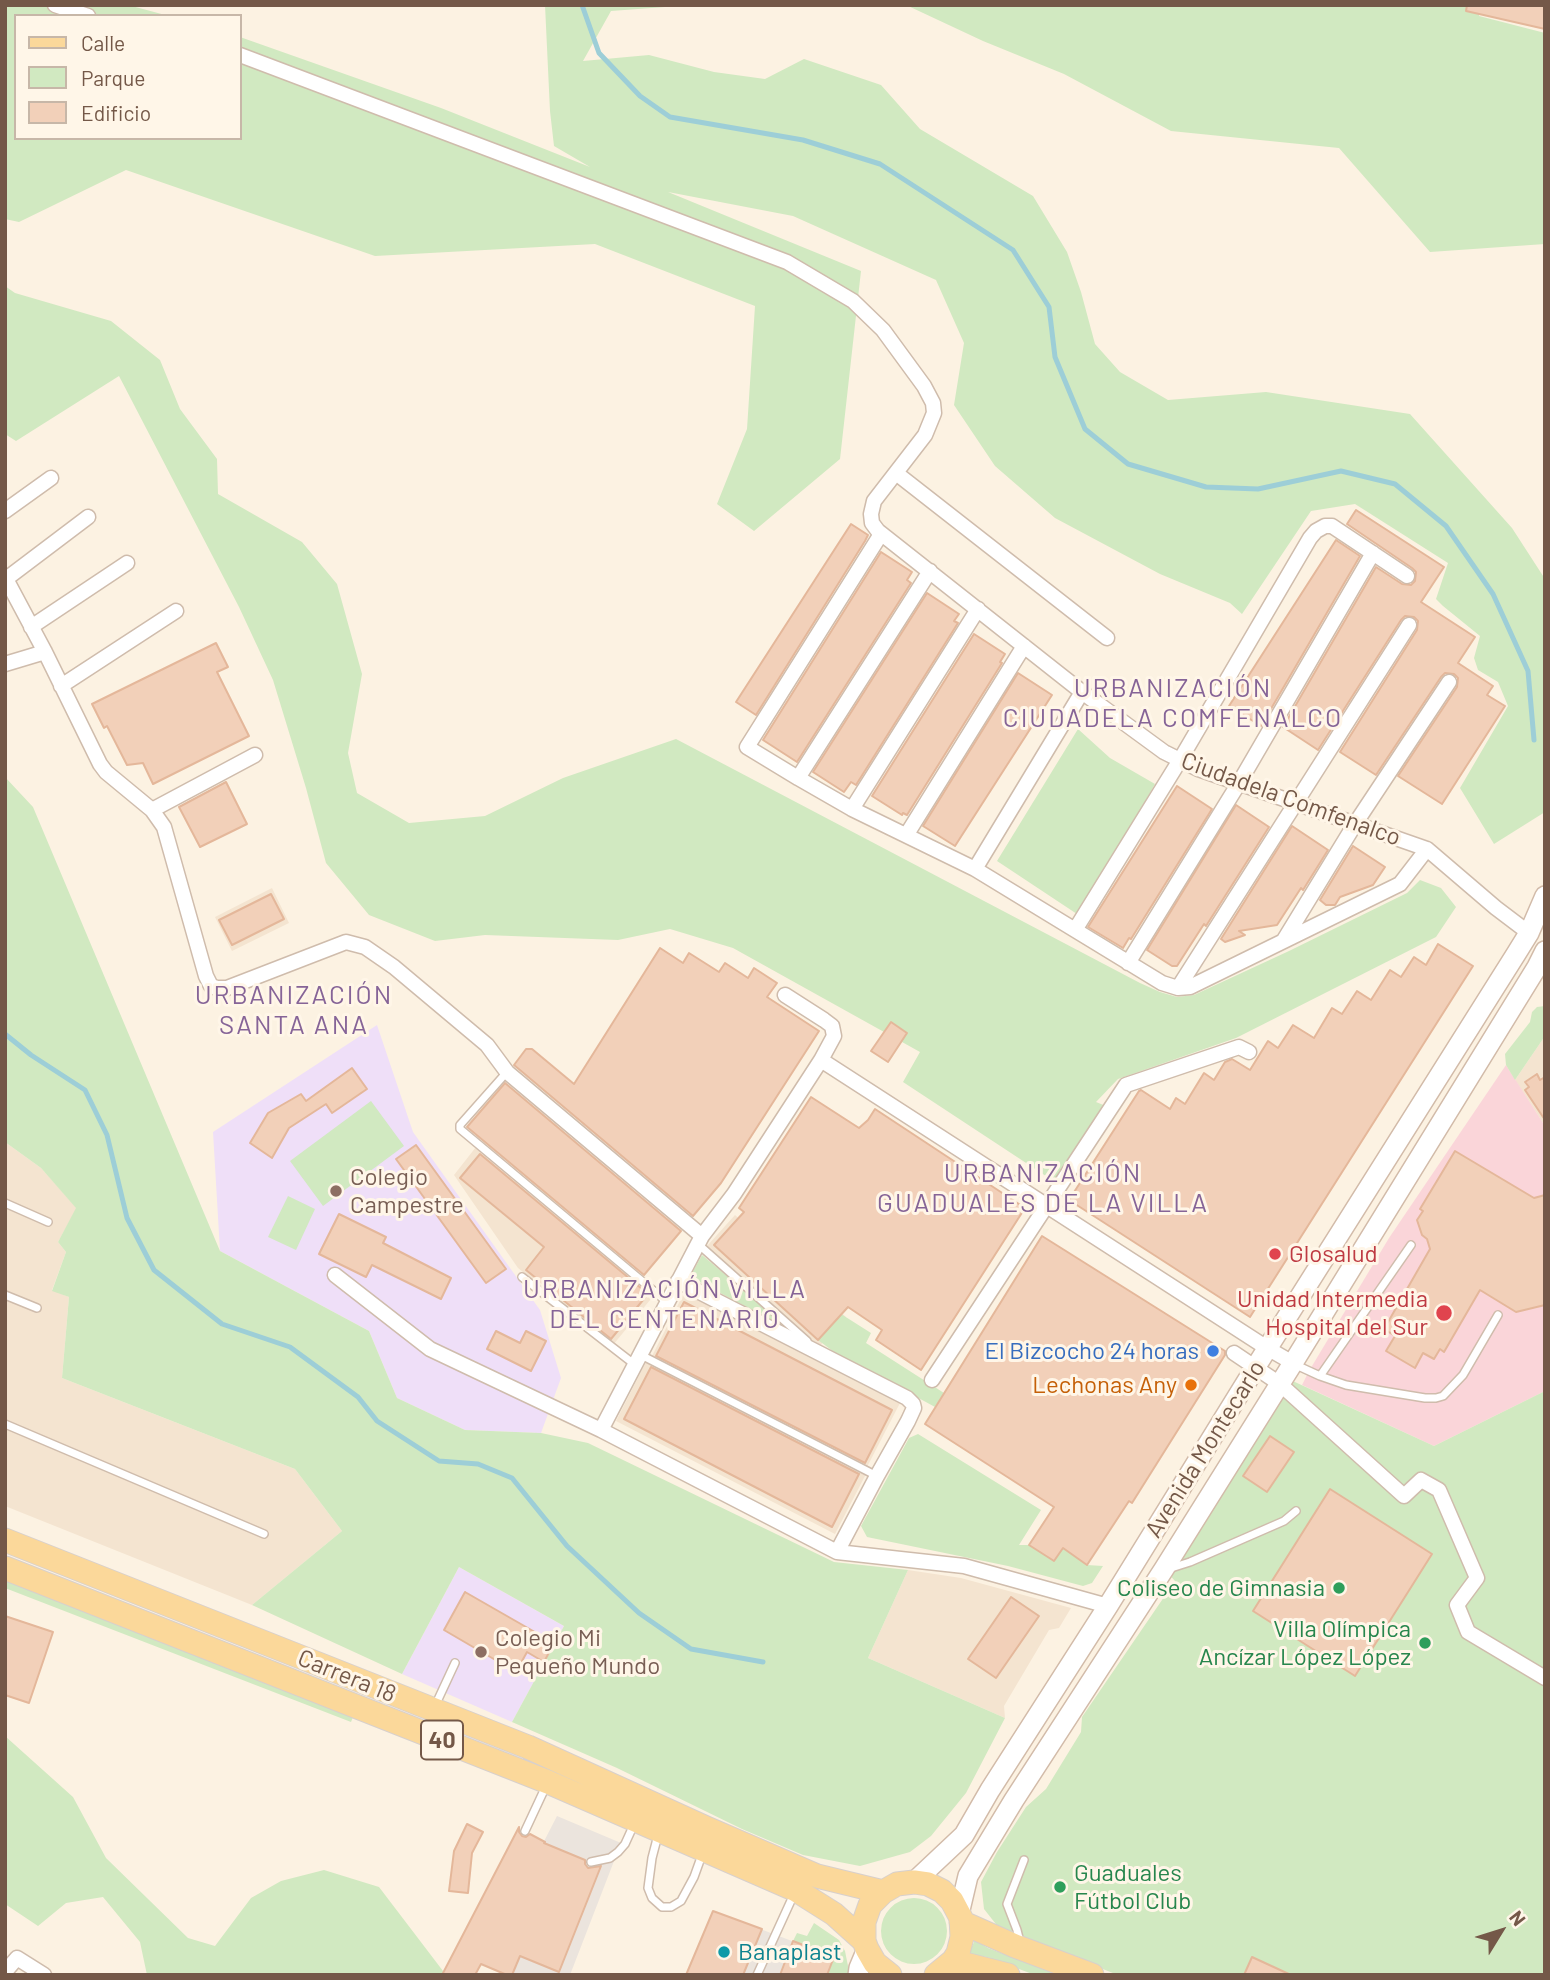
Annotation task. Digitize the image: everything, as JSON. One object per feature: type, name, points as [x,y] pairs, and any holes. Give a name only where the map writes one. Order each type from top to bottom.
[{"type":"main road","name":"Avenida Montecarlo","points":[[914,1882],[964,1835],[1529,933],[1545,896]]},
{"type":"main road","name":"Avenida Montecarlo","points":[[960,1918],[968,1876],[1014,1800],[1164,1569],[1542,963]]},
{"type":"main road","name":"Carrera 18","points":[[5,1540],[528,1747],[817,1876],[883,1892]]},
{"type":"main road","name":"Carrera 18","points":[[5,1568],[548,1782],[796,1891],[834,1914],[866,1945]]},
{"type":"main road","points":[[858,1975],[866,1945],[864,1922],[870,1905],[883,1892],[897,1884],[914,1882],[928,1884],[942,1891],[952,1901],[960,1918],[962,1937],[958,1953],[944,1968]]},
{"type":"main road","points":[[960,1918],[1015,1946],[1092,1975]]},
{"type":"main road","name":"40","points":[[866,1945],[875,1963],[890,1975]]},
{"type":"main road","points":[[944,1968],[1008,1975]]},
{"type":"street","points":[[55,5],[82,14]]},
{"type":"street","points":[[242,56],[788,262],[853,301],[883,330],[924,386],[933,403],[934,413],[925,436],[874,501],[872,523],[881,534],[747,747],[852,809],[975,869],[1162,983],[1178,988],[1190,987],[1400,884],[1427,849]]},
{"type":"street","points":[[896,472],[1107,638]]},
{"type":"street","points":[[5,511],[51,478]]},
{"type":"street","points":[[88,517],[6,578],[92,751],[106,772],[152,810],[164,827],[205,976],[211,985],[227,988],[346,942],[360,944],[378,954],[487,1045],[507,1072],[700,1240]]},
{"type":"street","points":[[1075,930],[1316,531],[1332,526],[1407,576]]},
{"type":"street","name":"Ciudadela Comfenalco","points":[[881,534],[1082,692],[1164,752],[1198,769],[1427,849],[1529,933]]},
{"type":"street","points":[[1128,963],[1239,783],[1373,553]]},
{"type":"street","points":[[31,627],[127,563]]},
{"type":"street","points":[[798,778],[930,571]]},
{"type":"street","points":[[852,809],[978,609]]},
{"type":"street","points":[[61,686],[176,611]]},
{"type":"street","points":[[1178,988],[1409,625]]},
{"type":"street","points":[[907,834],[1024,646]]},
{"type":"street","points":[[5,664],[45,652]]},
{"type":"street","points":[[1283,942],[1355,824],[1449,682]]},
{"type":"street","points":[[975,869],[1082,692]]},
{"type":"street","points":[[152,810],[255,755]]},
{"type":"street","points":[[601,1430],[700,1240],[734,1194],[834,1036],[834,1030],[824,1020],[785,996]]},
{"type":"street","points":[[932,1380],[1126,1085],[1239,1047],[1248,1052]]},
{"type":"street","points":[[821,1060],[1293,1363]]},
{"type":"street","points":[[335,1275],[430,1349],[601,1430],[837,1552],[964,1566],[1108,1606]]},
{"type":"street","points":[[678,1281],[907,1398],[913,1404],[908,1421],[837,1552]]},
{"type":"street","points":[[1234,1353],[1280,1384],[1404,1496],[1421,1480],[1439,1490],[1477,1578],[1457,1605],[1468,1632],[1545,1678]]},
{"type":"street","points":[[5,1972],[17,1958],[44,1975]]},
{"type":"lane","points":[[507,1072],[460,1125],[460,1129],[667,1302]]},
{"type":"lane","points":[[5,1203],[48,1222]]},
{"type":"lane","points":[[700,1240],[823,1356]]},
{"type":"lane","points":[[1320,1376],[1411,1245]]},
{"type":"lane","points":[[522,1277],[637,1359],[877,1476]]},
{"type":"lane","points":[[5,1295],[37,1308]]},
{"type":"lane","points":[[1293,1363],[1346,1385],[1426,1398],[1443,1396],[1463,1375],[1498,1315]]},
{"type":"lane","points":[[5,1424],[264,1534]]},
{"type":"lane","points":[[1164,1569],[1190,1562],[1284,1521],[1296,1511]]},
{"type":"lane","points":[[433,1710],[455,1663]]},
{"type":"lane","points":[[525,1831],[548,1782]]},
{"type":"lane","points":[[591,1862],[610,1858],[618,1852],[625,1844],[635,1821]]},
{"type":"lane","points":[[659,1831],[648,1888],[652,1898],[662,1907],[671,1907],[681,1901],[704,1851]]},
{"type":"lane","points":[[1015,1946],[1018,1938],[1007,1904],[1024,1860]]},
{"type":"lane","points":[[757,1975],[796,1891]]},
{"type":"shaded area","points":[[272,888],[289,923],[232,951],[215,917]]},
{"type":"shaded area","name":"Colegio Campestre","points":[[377,1025],[413,1132],[540,1310],[561,1378],[541,1433],[465,1430],[397,1398],[369,1331],[220,1251],[213,1132]]},
{"type":"shaded area","points":[[1545,1036],[1545,1126],[1515,1080]]},
{"type":"shaded area","name":"Unidad Intermedia Hospital del Sur","points":[[1506,1065],[1545,1126],[1545,1391],[1434,1446],[1302,1385],[1389,1238]]},
{"type":"shaded area","points":[[5,1142],[41,1168],[77,1208],[58,1242],[66,1252],[52,1290],[69,1297],[62,1378],[295,1469],[342,1531],[252,1605],[5,1506]]},
{"type":"shaded area","points":[[476,1147],[655,1294],[613,1345],[518,1268],[454,1175]]},
{"type":"shaded area","points":[[735,1215],[846,1317],[818,1348],[707,1246]]},
{"type":"shaded area","points":[[685,1291],[900,1403],[867,1467],[652,1356]]},
{"type":"shaded area","points":[[647,1360],[866,1474],[835,1534],[616,1421]]},
{"type":"shaded area","name":"Colegio Mi Pequeño Mundo","points":[[459,1567],[564,1626],[512,1722],[402,1674]]},
{"type":"shaded area","points":[[908,1570],[961,1578],[1071,1608],[1059,1628],[1049,1630],[1004,1706],[1005,1718],[868,1658]]},
{"type":"shaded area","points":[[557,1816],[621,1843],[570,1975],[507,1975],[481,1964]]},
{"type":"shaded area","points":[[713,1911],[834,1957],[827,1975],[686,1975]]},
{"type":"green space","points":[[5,5],[128,5],[162,14],[14,14],[14,140],[242,140],[242,38],[441,108],[590,167],[554,146],[545,5],[692,5],[611,11],[583,61],[649,55],[714,72],[765,79],[804,59],[881,85],[920,129],[1033,196],[1067,252],[1095,344],[1120,372],[1168,400],[1266,392],[1410,414],[1512,528],[1545,579],[1545,812],[1494,844],[1460,788],[1508,706],[1498,682],[1478,670],[1474,658],[1480,636],[1436,599],[1448,563],[1355,504],[1311,511],[1242,614],[1230,603],[1160,574],[1055,518],[995,466],[954,405],[964,343],[936,280],[793,216],[668,192],[861,271],[840,459],[754,531],[717,504],[747,429],[755,306],[595,244],[375,256],[126,170],[19,222],[5,219]]},
{"type":"green space","points":[[906,5],[1480,5],[1479,16],[1545,33],[1545,244],[1430,252],[1339,148],[1171,131],[1064,74],[983,41]]},
{"type":"green space","points":[[5,286],[15,293],[111,321],[160,360],[180,409],[217,459],[218,494],[302,542],[337,584],[362,674],[348,753],[357,793],[409,823],[485,816],[563,778],[676,739],[1140,983],[1177,997],[1194,995],[1289,951],[1407,893],[1420,880],[1441,888],[1456,907],[1436,937],[1236,1038],[1118,1079],[1096,1102],[1106,1106],[1055,1182],[903,1082],[920,1052],[733,948],[670,929],[618,940],[485,935],[435,941],[369,915],[326,863],[273,680],[239,607],[119,376],[16,441],[5,434]]},
{"type":"green space","points":[[1078,729],[1110,758],[1155,784],[1080,916],[997,861]]},
{"type":"green space","points":[[5,777],[33,807],[220,1251],[369,1331],[397,1398],[465,1430],[541,1433],[588,1443],[834,1562],[908,1570],[868,1658],[1005,1718],[966,1793],[931,1836],[910,1852],[860,1866],[803,1855],[512,1722],[564,1626],[459,1567],[402,1674],[252,1605],[342,1531],[295,1469],[62,1378],[69,1297],[52,1291],[66,1252],[58,1242],[76,1208],[41,1168],[5,1142]]},
{"type":"green space","points":[[1545,1006],[1545,1036],[1515,1080],[1506,1065],[1505,1054],[1530,1022],[1532,1012],[1537,1007]]},
{"type":"green space","points":[[371,1101],[404,1146],[323,1206],[290,1161]]},
{"type":"green space","points":[[288,1196],[315,1209],[296,1250],[268,1237]]},
{"type":"green space","points":[[702,1255],[779,1320],[777,1323],[690,1277]]},
{"type":"green space","points":[[841,1314],[871,1333],[866,1343],[944,1393],[935,1407],[834,1352],[818,1340]]},
{"type":"green space","points":[[1284,1377],[1434,1446],[1545,1391],[1545,1975],[1291,1975],[1252,1957],[1244,1975],[1118,1975],[999,1928],[984,1909],[981,1882],[997,1852],[1026,1807],[1046,1789],[1081,1732],[1082,1717],[1175,1581],[1164,1569]]},
{"type":"green space","points":[[918,1434],[1041,1510],[1019,1545],[1029,1545],[1054,1561],[1063,1548],[1087,1565],[1103,1566],[1092,1583],[1083,1586],[1008,1566],[867,1537],[861,1526],[909,1438]]},
{"type":"green space","points":[[5,1576],[353,1717],[351,1722],[5,1588]]},
{"type":"green space","points":[[5,1736],[73,1797],[106,1858],[188,1938],[215,1946],[251,1898],[281,1881],[324,1870],[379,1887],[443,1971],[450,1975],[147,1975],[140,1942],[103,1897],[66,1903],[38,1926],[5,1904]]},
{"type":"green space","points":[[914,1898],[927,1901],[937,1908],[944,1918],[947,1931],[944,1944],[937,1954],[927,1961],[914,1964],[901,1961],[891,1954],[884,1944],[881,1931],[884,1918],[891,1908],[901,1901]]},
{"type":"green space","points":[[814,1923],[839,1940],[845,1951],[848,1975],[827,1975],[834,1957],[793,1941],[797,1933],[807,1936]]},
{"type":"green space","points":[[975,1940],[988,1948],[1058,1975],[1035,1975],[987,1957],[968,1955]]},
{"type":"building","points":[[1467,5],[1545,5],[1545,29],[1466,11]]},
{"type":"building","points":[[1356,510],[1444,567],[1421,602],[1475,637],[1458,663],[1493,686],[1487,695],[1505,706],[1442,804],[1398,776],[1457,687],[1458,678],[1454,674],[1445,673],[1441,677],[1376,775],[1340,752],[1417,630],[1418,621],[1414,617],[1405,616],[1401,620],[1318,750],[1283,727],[1376,567],[1402,584],[1411,585],[1415,581],[1416,572],[1412,568],[1347,524]]},
{"type":"building","points":[[851,524],[868,535],[756,715],[736,702]]},
{"type":"building","points":[[1336,540],[1360,556],[1261,726],[1229,706]]},
{"type":"building","points":[[881,552],[912,572],[907,580],[911,583],[797,762],[763,740]]},
{"type":"building","points":[[927,593],[959,614],[954,621],[958,623],[856,785],[851,782],[844,792],[813,772]]},
{"type":"building","points":[[974,634],[1005,654],[1000,662],[1002,663],[907,815],[902,815],[872,796]]},
{"type":"building","points":[[216,643],[228,667],[217,672],[249,736],[153,784],[143,763],[127,765],[92,704]]},
{"type":"building","points":[[1018,673],[1052,695],[955,846],[923,826]]},
{"type":"building","points":[[226,782],[247,824],[200,847],[179,807]]},
{"type":"building","points":[[1177,786],[1212,809],[1123,948],[1088,927]]},
{"type":"building","points":[[1236,805],[1269,827],[1206,926],[1204,924],[1177,966],[1172,966],[1147,950]]},
{"type":"building","points":[[1292,826],[1328,850],[1277,925],[1239,931],[1245,935],[1225,942],[1221,939]]},
{"type":"building","points":[[1353,846],[1385,867],[1373,885],[1340,897],[1335,905],[1326,905],[1320,900]]},
{"type":"building","points":[[271,894],[284,919],[232,945],[219,920]]},
{"type":"building","points":[[1438,944],[1473,966],[1250,1317],[1069,1200],[1139,1091],[1170,1109],[1176,1098],[1185,1104],[1204,1073],[1214,1080],[1225,1062],[1232,1059],[1250,1070],[1268,1041],[1278,1048],[1293,1025],[1314,1038],[1332,1008],[1342,1014],[1357,991],[1371,1000],[1390,970],[1401,977],[1414,957],[1426,965]]},
{"type":"building","points":[[660,948],[683,963],[689,953],[719,972],[725,963],[748,978],[754,968],[777,983],[767,997],[819,1031],[721,1183],[693,1216],[514,1065],[526,1049],[532,1049],[574,1084]]},
{"type":"building","points":[[891,1022],[907,1033],[888,1062],[871,1051]]},
{"type":"building","points":[[352,1068],[367,1089],[332,1113],[326,1104],[289,1128],[272,1158],[250,1143],[268,1113],[301,1094],[306,1101]]},
{"type":"building","points":[[1537,1074],[1540,1080],[1545,1077],[1545,1120],[1525,1090],[1529,1087],[1525,1082]]},
{"type":"building","points":[[505,1083],[681,1231],[644,1275],[467,1127]]},
{"type":"building","points":[[811,1097],[859,1128],[875,1109],[1025,1208],[921,1370],[876,1340],[882,1330],[848,1307],[818,1340],[714,1245],[744,1212],[739,1208]]},
{"type":"building","points":[[416,1145],[506,1269],[486,1283],[396,1159]]},
{"type":"building","points":[[1455,1151],[1534,1198],[1545,1195],[1545,1305],[1516,1312],[1480,1290],[1444,1352],[1440,1349],[1434,1359],[1423,1353],[1415,1368],[1386,1351],[1395,1336],[1384,1329],[1430,1249],[1417,1220],[1423,1211],[1420,1209]]},
{"type":"building","points":[[480,1154],[648,1294],[611,1339],[526,1270],[544,1247],[460,1178]]},
{"type":"building","points":[[339,1214],[386,1237],[383,1243],[451,1278],[441,1299],[372,1265],[366,1277],[319,1254]]},
{"type":"building","points":[[1042,1236],[1225,1351],[1132,1503],[1129,1501],[1087,1565],[1063,1548],[1054,1561],[1029,1545],[1054,1507],[925,1424]]},
{"type":"building","points":[[684,1302],[892,1410],[865,1463],[656,1356]]},
{"type":"building","points":[[496,1331],[520,1343],[526,1331],[546,1341],[531,1371],[487,1349]]},
{"type":"building","points":[[651,1367],[859,1474],[832,1527],[624,1419]]},
{"type":"building","points":[[1270,1436],[1294,1452],[1267,1492],[1243,1476]]},
{"type":"building","name":"Coliseo de Gimnasia","points":[[1330,1489],[1432,1554],[1355,1676],[1253,1611]]},
{"type":"building","points":[[465,1592],[554,1643],[544,1662],[527,1652],[516,1672],[444,1630]]},
{"type":"building","points":[[1011,1597],[1039,1616],[996,1678],[968,1659]]},
{"type":"building","points":[[5,1616],[53,1632],[29,1703],[5,1695]]},
{"type":"building","points":[[467,1824],[483,1832],[472,1853],[468,1893],[449,1891],[454,1851]]},
{"type":"building","points":[[519,1827],[522,1836],[530,1834],[544,1843],[585,1860],[588,1868],[601,1866],[559,1972],[520,1956],[512,1975],[481,1964],[475,1975],[442,1975]]},
{"type":"building","name":"Banaplast","points":[[713,1911],[762,1929],[743,1975],[686,1975]]},
{"type":"building","points":[[793,1941],[834,1957],[827,1975],[780,1975]]},
{"type":"building","points":[[1252,1957],[1291,1975],[1244,1975]]},
{"type":"waterway","points":[[582,5],[599,53],[640,96],[670,117],[803,140],[880,164],[1013,250],[1049,307],[1055,357],[1085,429],[1128,464],[1206,487],[1258,489],[1341,471],[1395,484],[1446,526],[1493,594],[1528,671],[1534,740]]},
{"type":"waterway","points":[[5,1034],[31,1055],[85,1090],[107,1135],[127,1218],[154,1270],[222,1324],[290,1347],[358,1397],[377,1421],[439,1461],[478,1464],[512,1478],[567,1546],[639,1613],[691,1649],[763,1662]]},
{"type":"place","name":"Colegio Campestre","points":[[336,1191]]},
{"type":"place","name":"Glosalud","points":[[1275,1254]]},
{"type":"place","name":"Unidad Intermedia Hospital del Sur","points":[[1444,1313]]},
{"type":"place","name":"El Bizcocho 24 horas","points":[[1213,1351]]},
{"type":"place","name":"Lechonas Any","points":[[1191,1385]]},
{"type":"place","name":"Coliseo de Gimnasia","points":[[1339,1588]]},
{"type":"place","name":"Villa Olímpica Ancízar López López","points":[[1425,1643]]},
{"type":"place","name":"Colegio Mi Pequeño Mundo","points":[[481,1652]]},
{"type":"place","name":"Guaduales Fútbol Club","points":[[1060,1887]]},
{"type":"place","name":"Banaplast","points":[[724,1952]]},
{"type":"district","name":"URBANIZACIÓN CIUDADELA COMFENALCO","points":[[1173,703]]},
{"type":"district","name":"URBANIZACIÓN SANTA ANA","points":[[294,1010]]},
{"type":"district","name":"URBANIZACIÓN GUADUALES DE LA VILLA","points":[[1043,1188]]},
{"type":"district","name":"URBANIZACIÓN VILLA DEL CENTENARIO","points":[[665,1304]]}]
